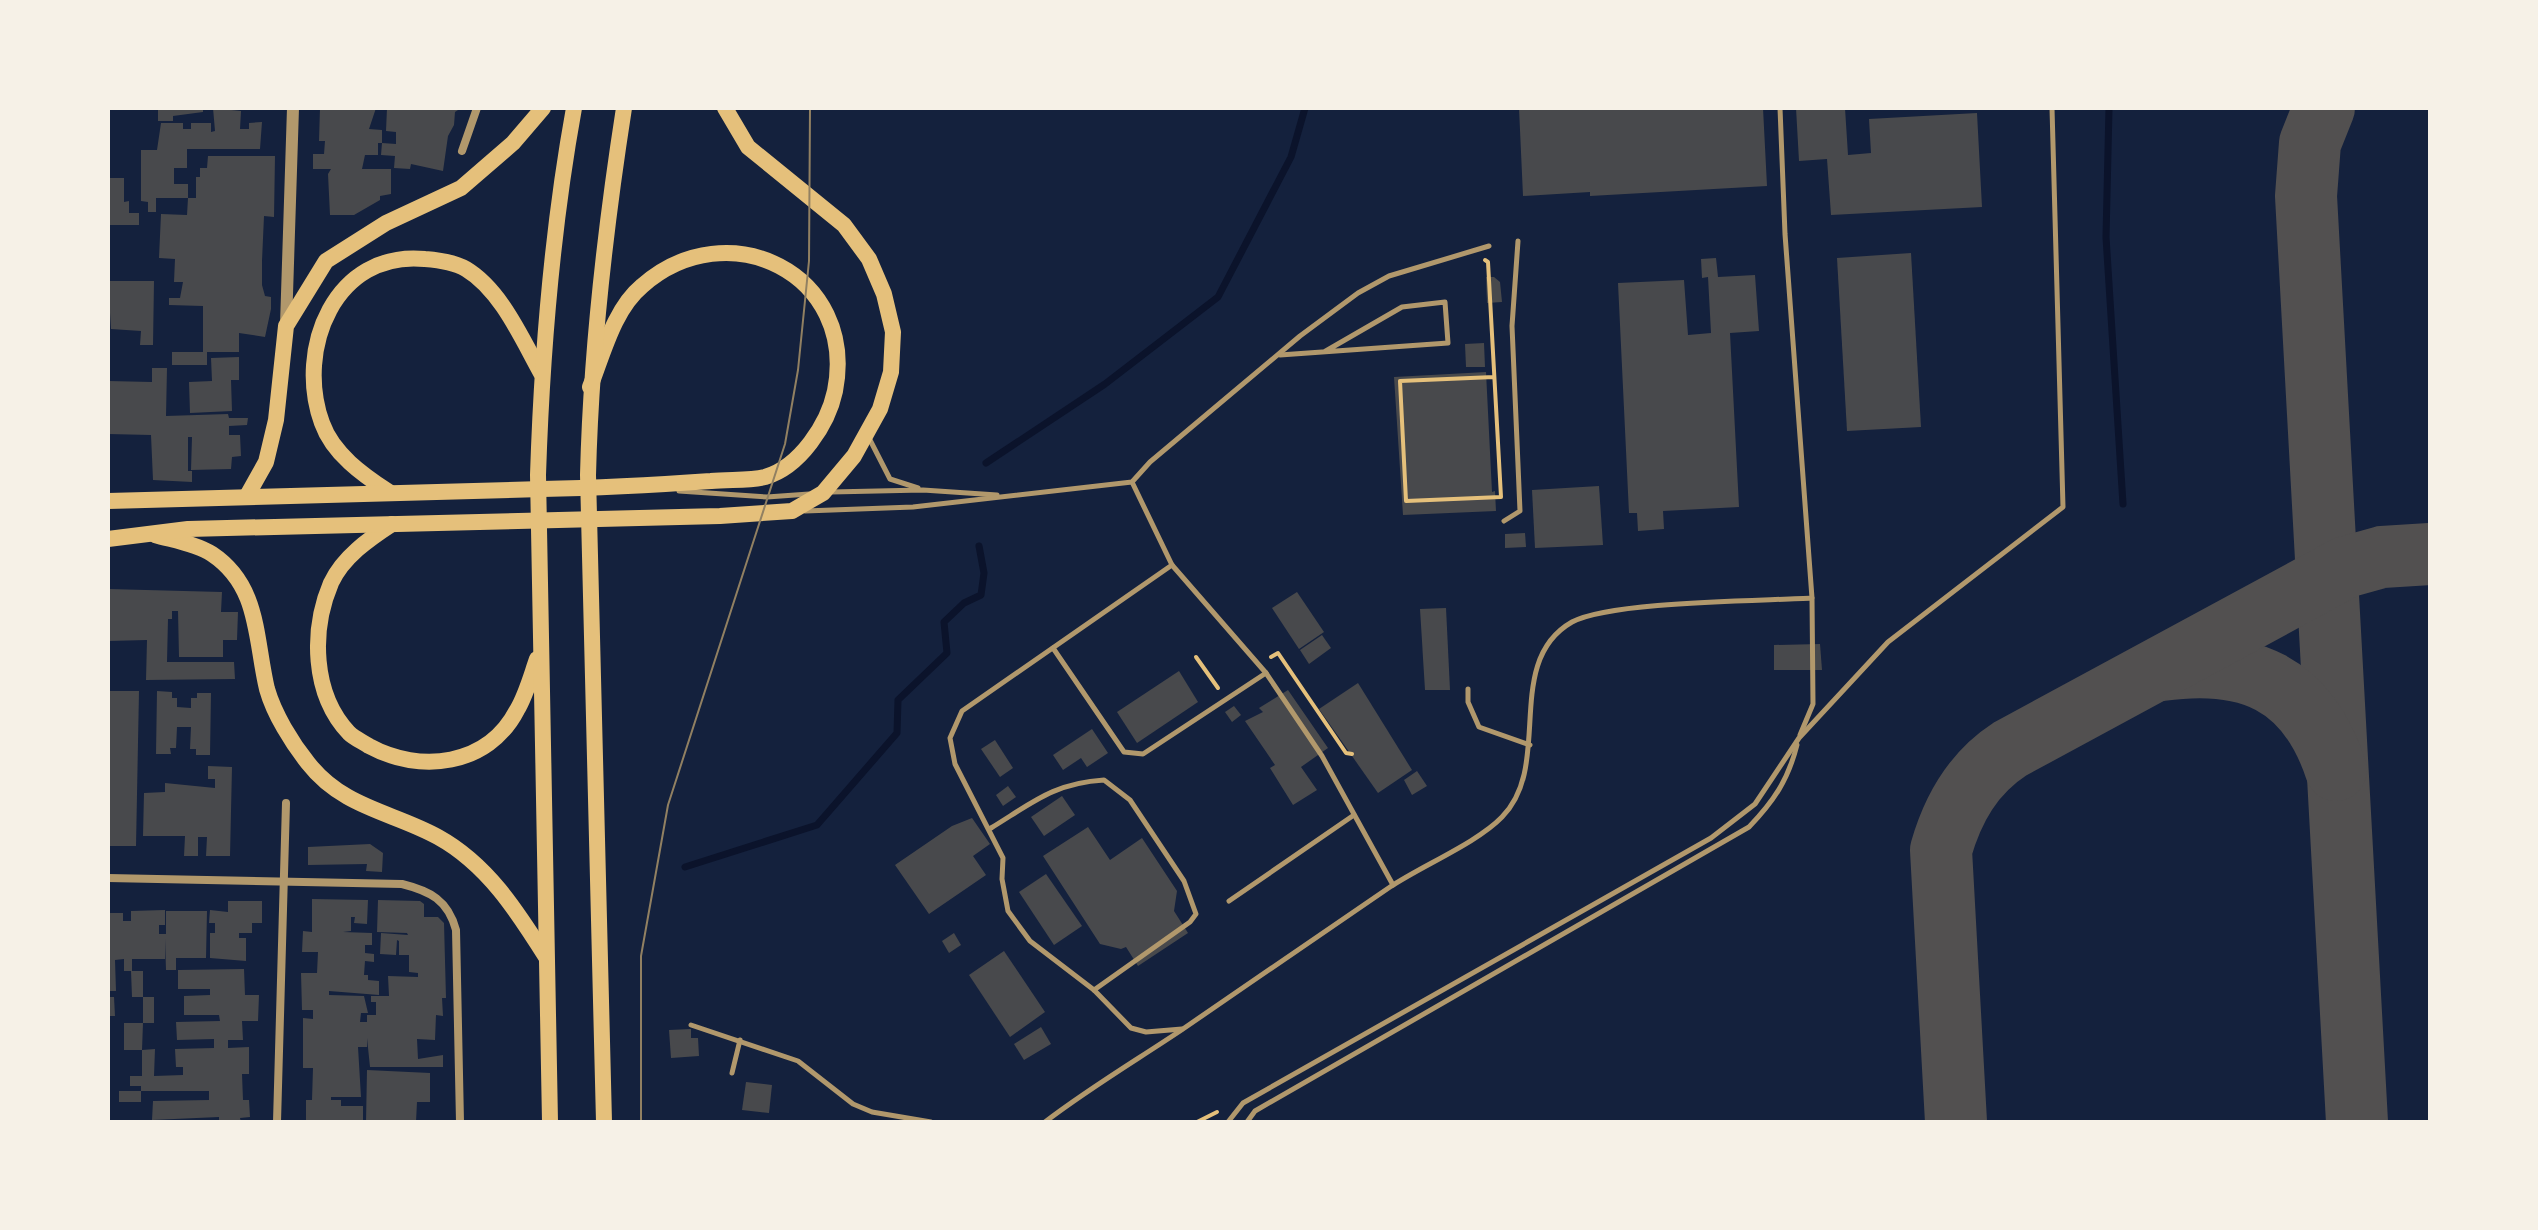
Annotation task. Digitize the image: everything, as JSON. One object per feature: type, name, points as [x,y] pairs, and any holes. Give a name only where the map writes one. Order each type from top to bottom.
[{"type":"main road","points":[[247,496],[266,462],[276,420],[286,326],[326,261],[386,223],[461,188],[513,143],[543,108]]},
{"type":"main road","points":[[550,1122],[538,475],[541,373],[559,189],[574,108]]},
{"type":"main road","points":[[604,1122],[588,475],[590,387],[610,195],[624,108]]},
{"type":"main road","points":[[108,539],[188,529],[720,516],[792,511],[823,493],[854,456],[880,409],[891,372],[893,332],[884,294],[869,259],[844,225],[748,147],[725,108]]},
{"type":"main road","points":[[108,501],[633,487],[766,476],[792,461],[809,444],[834,393],[839,364],[822,305],[805,284],[777,262],[752,254],[706,254],[658,274],[630,298],[590,387]]},
{"type":"main road","points":[[389,492],[354,469],[322,425],[312,376],[319,329],[339,293],[367,270],[402,257],[440,260],[467,270],[500,305],[541,373]]},
{"type":"main road","points":[[392,524],[365,541],[332,581],[318,627],[319,669],[331,706],[350,735],[405,763],[440,764],[469,754],[494,739],[517,712],[540,650]]},
{"type":"main road","points":[[149,534],[209,552],[240,581],[253,604],[268,692],[286,729],[309,765],[366,809],[436,836],[463,852],[509,901],[547,958]]},
{"type":"street","points":[[286,326],[293,108]]},
{"type":"street","points":[[462,151],[477,108]]},
{"type":"street","points":[[277,1122],[286,803]]},
{"type":"street","points":[[108,878],[402,884],[426,890],[448,910],[456,930],[460,1122]]},
{"type":"lane","points":[[1247,1122],[1255,1111],[1749,827],[1775,801],[1789,774],[1813,704],[1812,598],[1785,234],[1780,108]]},
{"type":"lane","points":[[1228,1122],[1243,1103],[1711,838],[1755,804],[1799,738],[1888,642],[2063,507],[2052,108]]},
{"type":"lane","points":[[1504,521],[1520,511],[1512,326],[1518,241]]},
{"type":"lane","points":[[792,511],[913,507],[1132,482],[1150,462],[1358,293],[1389,276],[1489,246]]},
{"type":"lane","points":[[1278,355],[1324,352],[1448,343],[1445,302],[1402,307],[1324,352]]},
{"type":"lane","points":[[866,434],[890,479],[923,490]]},
{"type":"lane","points":[[1132,482],[1172,565],[1266,673],[1322,756],[1393,885]]},
{"type":"lane","points":[[633,487],[767,497],[923,490],[1014,496]]},
{"type":"lane","points":[[1172,565],[962,711],[955,720],[950,738],[955,764],[991,828],[1003,858],[1002,879],[1008,911],[1030,941],[1094,990],[1131,1028],[1146,1032],[1183,1029]]},
{"type":"lane","points":[[1045,1122],[1393,885],[1499,821],[1517,802],[1526,780],[1532,692],[1541,657],[1570,623],[1589,614],[1623,610],[1812,598]]},
{"type":"lane","points":[[1053,648],[1124,752],[1143,754],[1266,673]]},
{"type":"lane","points":[[1468,689],[1468,702],[1479,727],[1530,745]]},
{"type":"lane","points":[[991,828],[1057,788],[1073,782],[1104,780],[1130,800],[1184,881],[1196,914],[1190,922],[1094,990]]},
{"type":"lane","points":[[1229,901],[1354,815]]},
{"type":"lane","points":[[691,1025],[798,1061],[853,1104],[872,1112],[931,1122]]},
{"type":"lane","points":[[732,1073],[740,1040]]},
{"type":"path","points":[[1474,250],[1488,262],[1501,497],[1406,501],[1400,381],[1494,377]]},
{"type":"path","points":[[1197,1122],[1223,1109],[1213,1122]]},
{"type":"building","points":[[158,108],[203,108],[203,112],[173,116],[173,121],[158,121]]},
{"type":"building","points":[[213,108],[241,111],[240,129],[249,129],[249,123],[262,122],[260,149],[187,149],[187,168],[174,168],[174,184],[188,184],[188,198],[156,198],[156,212],[148,212],[148,202],[141,201],[141,150],[157,150],[161,123],[183,123],[183,129],[191,129],[191,123],[211,123],[211,132],[215,131]]},
{"type":"building","points":[[320,108],[376,108],[369,129],[382,130],[382,143],[378,143],[378,155],[365,155],[362,169],[391,169],[391,194],[380,196],[380,200],[354,215],[330,215],[328,174],[331,169],[313,169],[313,154],[324,154],[325,141],[319,141]]},
{"type":"building","points":[[387,108],[461,108],[455,112],[454,125],[448,136],[443,171],[411,164],[410,169],[394,168],[395,156],[381,155],[382,143],[396,144],[396,132],[386,131]]},
{"type":"building","points":[[1519,108],[1763,108],[1767,186],[1590,196],[1590,192],[1523,196]]},
{"type":"building","points":[[1796,108],[1845,108],[1848,155],[1871,153],[1869,119],[1977,113],[1982,207],[1831,215],[1827,159],[1799,161]]},
{"type":"building","points":[[208,156],[275,156],[274,217],[264,216],[262,261],[262,285],[265,296],[271,297],[271,309],[265,337],[239,333],[239,352],[207,352],[207,365],[172,365],[172,352],[203,352],[203,306],[169,305],[169,298],[180,298],[183,282],[174,282],[175,259],[159,258],[161,214],[187,215],[188,198],[196,198],[196,177],[200,177],[200,168],[207,168]]},
{"type":"building","points":[[108,178],[124,178],[124,202],[129,201],[129,213],[139,213],[139,225],[108,225]]},
{"type":"building","points":[[1911,253],[1921,427],[1847,431],[1837,258]]},
{"type":"building","points":[[1716,258],[1718,277],[1755,275],[1759,331],[1730,333],[1739,507],[1663,511],[1664,529],[1638,531],[1637,513],[1629,513],[1618,283],[1684,280],[1688,335],[1711,333],[1708,277],[1702,278],[1701,259]]},
{"type":"building","points":[[1486,277],[1494,277],[1500,282],[1502,302],[1487,303]]},
{"type":"building","points":[[108,281],[154,281],[153,345],[140,345],[141,331],[111,329]]},
{"type":"building","points":[[1484,343],[1485,367],[1466,367],[1465,344]]},
{"type":"building","points":[[239,357],[239,380],[231,380],[232,411],[190,413],[189,382],[212,381],[211,358]]},
{"type":"building","points":[[152,368],[167,368],[166,416],[228,414],[229,418],[248,418],[247,425],[229,426],[229,435],[240,435],[241,456],[232,457],[231,469],[191,470],[192,437],[188,437],[188,471],[192,471],[192,482],[153,480],[151,435],[108,434],[108,381],[152,382]]},
{"type":"building","points":[[1486,372],[1492,492],[1495,491],[1496,511],[1403,515],[1394,377]]},
{"type":"building","points":[[1599,486],[1603,545],[1535,548],[1532,490]]},
{"type":"building","points":[[1525,533],[1526,547],[1505,548],[1505,534]]},
{"type":"building","points":[[108,589],[222,592],[221,612],[238,612],[237,640],[223,640],[223,657],[179,657],[178,611],[172,611],[172,619],[168,619],[167,662],[234,662],[235,679],[146,680],[147,640],[108,641]]},
{"type":"building","points":[[1297,592],[1324,632],[1299,649],[1272,608]]},
{"type":"building","points":[[1446,608],[1450,690],[1425,690],[1420,609]]},
{"type":"building","points":[[1322,635],[1331,648],[1309,664],[1300,650]]},
{"type":"building","points":[[1820,644],[1822,670],[1774,670],[1774,645]]},
{"type":"building","points":[[1179,671],[1198,702],[1137,743],[1117,712]]},
{"type":"building","points":[[1358,683],[1412,770],[1378,793],[1319,709]]},
{"type":"building","points":[[1288,690],[1328,748],[1301,767],[1317,790],[1293,805],[1270,768],[1275,765],[1245,721],[1263,712],[1259,708]]},
{"type":"building","points":[[108,691],[139,691],[136,846],[108,846]]},
{"type":"building","points":[[157,691],[172,692],[172,698],[177,698],[177,707],[191,708],[191,698],[197,698],[197,693],[211,693],[210,755],[196,755],[196,749],[190,749],[191,727],[177,727],[176,748],[170,748],[171,754],[156,754]]},
{"type":"building","points":[[1234,706],[1241,715],[1232,722],[1225,712]]},
{"type":"building","points":[[1092,729],[1108,753],[1087,767],[1081,758],[1063,770],[1053,755]]},
{"type":"building","points":[[995,740],[1013,768],[1000,777],[981,749]]},
{"type":"building","points":[[208,766],[232,767],[230,856],[206,856],[207,837],[198,837],[198,856],[184,856],[185,836],[143,836],[144,793],[165,792],[165,783],[215,788],[215,779],[208,779]]},
{"type":"building","points":[[1417,771],[1427,786],[1412,795],[1404,780]]},
{"type":"building","points":[[1008,786],[1016,797],[1003,806],[996,795]]},
{"type":"building","points":[[1062,796],[1075,815],[1044,836],[1031,817]]},
{"type":"building","points":[[972,818],[990,844],[973,856],[986,875],[929,914],[895,865],[952,826]]},
{"type":"building","points":[[1088,827],[1110,860],[1142,838],[1177,891],[1174,911],[1188,933],[1138,966],[1126,947],[1121,949],[1100,944],[1043,856]]},
{"type":"building","points":[[370,844],[383,853],[382,872],[366,871],[367,864],[308,865],[308,847]]},
{"type":"building","points":[[1046,874],[1082,926],[1054,945],[1019,892]]},
{"type":"building","points":[[312,899],[368,900],[367,924],[354,923],[355,917],[351,917],[351,931],[343,932],[372,933],[372,945],[365,945],[365,953],[374,954],[374,962],[365,961],[364,975],[368,975],[368,980],[379,981],[379,995],[329,991],[329,995],[364,996],[368,1013],[361,1013],[360,1022],[367,1022],[367,1015],[376,1015],[376,1002],[371,1002],[371,996],[389,996],[388,976],[418,977],[418,973],[409,972],[409,955],[399,955],[399,941],[396,955],[380,954],[381,933],[408,935],[377,932],[378,900],[420,901],[424,904],[424,917],[438,917],[444,923],[446,998],[442,998],[443,1016],[436,1015],[435,1040],[417,1039],[418,1059],[443,1055],[443,1067],[370,1067],[367,1038],[367,1047],[358,1047],[361,1097],[331,1097],[331,1100],[341,1100],[341,1106],[363,1106],[363,1122],[306,1122],[306,1100],[312,1100],[313,1068],[303,1068],[303,1018],[313,1019],[313,1010],[302,1010],[301,973],[317,973],[318,952],[302,952],[303,931],[312,932]]},
{"type":"building","points":[[228,901],[262,901],[262,923],[252,923],[252,933],[239,933],[239,938],[246,938],[246,961],[210,958],[210,933],[215,933],[215,923],[209,923],[210,910],[228,912]]},
{"type":"building","points":[[165,910],[165,925],[159,925],[159,934],[166,934],[166,911],[207,911],[206,958],[176,958],[176,970],[166,970],[165,939],[165,959],[132,959],[132,971],[143,971],[143,997],[132,997],[131,971],[124,971],[124,959],[115,960],[116,991],[108,991],[108,913],[123,913],[123,921],[131,921],[131,911]]},
{"type":"building","points":[[954,933],[961,945],[949,953],[942,941]]},
{"type":"building","points":[[1004,951],[1045,1012],[1010,1037],[969,975]]},
{"type":"building","points":[[244,969],[245,995],[259,995],[258,1021],[242,1021],[243,1040],[228,1040],[228,1048],[249,1047],[249,1074],[242,1074],[243,1100],[249,1100],[250,1117],[240,1118],[241,1122],[219,1122],[219,1117],[152,1120],[153,1101],[209,1100],[209,1091],[141,1091],[141,1086],[130,1086],[130,1076],[142,1076],[142,1050],[155,1049],[154,1076],[183,1075],[183,1067],[176,1067],[175,1049],[214,1048],[214,1039],[177,1040],[176,1022],[220,1021],[219,1015],[184,1015],[184,996],[210,995],[210,989],[178,989],[178,970]]},
{"type":"building","points":[[108,997],[114,997],[115,1016],[108,1016]]},
{"type":"building","points":[[143,997],[154,997],[154,1023],[143,1023]]},
{"type":"building","points":[[124,1023],[143,1023],[142,1050],[124,1050]]},
{"type":"building","points":[[1041,1027],[1051,1044],[1024,1060],[1014,1044]]},
{"type":"building","points":[[691,1029],[691,1038],[698,1038],[699,1056],[671,1058],[669,1030]]},
{"type":"building","points":[[367,1070],[430,1073],[430,1102],[417,1102],[416,1122],[366,1122]]},
{"type":"building","points":[[746,1082],[772,1085],[769,1113],[742,1110]]},
{"type":"building","points":[[119,1091],[141,1091],[141,1102],[119,1102]]},
{"type":"waterway","points":[[986,463],[1105,384],[1218,297],[1291,157],[1305,108]]},
{"type":"waterway","points":[[2109,108],[2106,237],[2123,504]]},
{"type":"waterway","points":[[685,867],[817,825],[897,733],[898,700],[947,653],[944,622],[964,603],[981,595],[984,573],[979,546]]},
{"type":"taxiway","points":[[2324,108],[2310,143],[2306,196],[2357,1122]]},
{"type":"taxiway","points":[[1956,1122],[1941,850],[1958,806],[1975,780],[2010,749],[2346,567],[2382,557],[2430,554]]},
{"type":"taxiway","points":[[2161,670],[2221,668],[2270,682],[2291,697],[2309,716],[2324,740],[2336,770]]},
{"type":"tram line","points":[[641,1122],[641,956],[668,805],[785,444],[798,370],[809,261],[810,108]]}]
